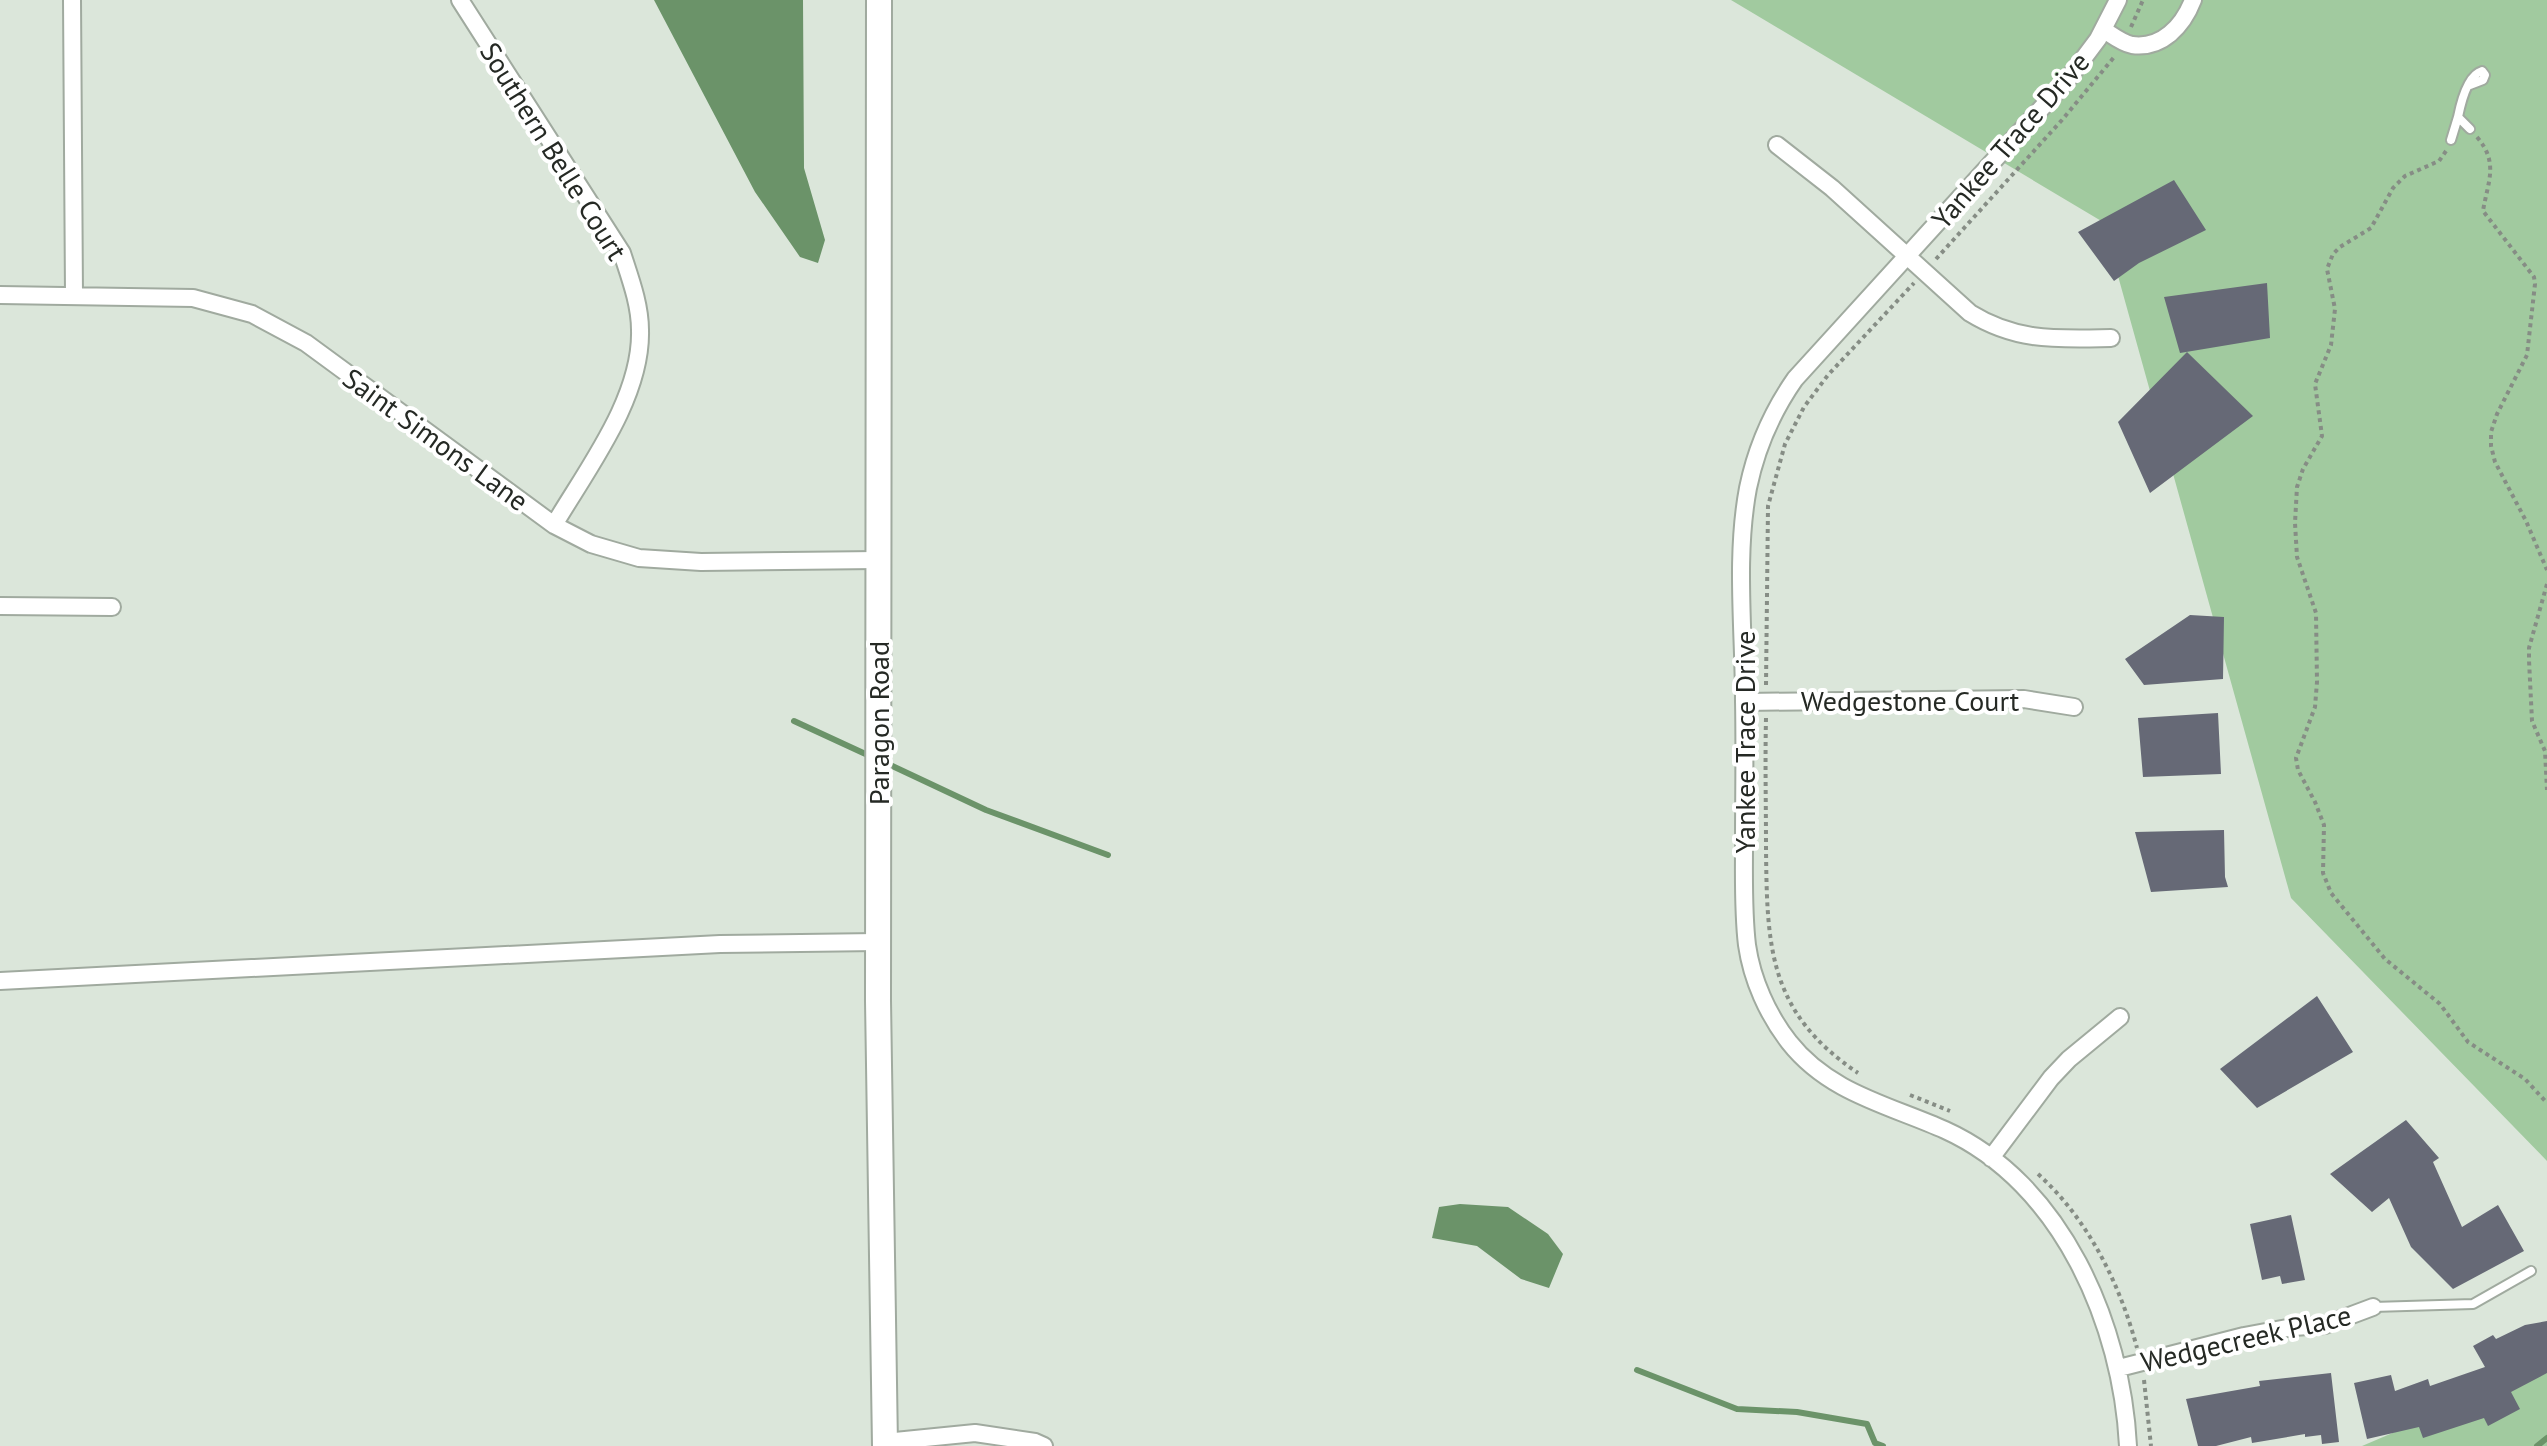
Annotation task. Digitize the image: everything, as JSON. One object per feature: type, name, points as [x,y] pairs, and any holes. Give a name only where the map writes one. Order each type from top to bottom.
[{"type":"street","points":[[72,0],[74,295]]},
{"type":"street","name":"Southern Belle Court","points":[[460,0],[622,253],[635,293],[640,331],[634,377],[615,421],[554,525]]},
{"type":"street","name":"Paragon Road","points":[[879,0],[878,942],[885,1444]]},
{"type":"street","name":"Yankee Trace Drive","points":[[2118,0],[2104,30],[2068,79],[1795,379],[1768,424],[1749,485],[1742,547],[1744,893],[1747,944],[1759,989],[1776,1024],[1808,1062],[1859,1097],[1949,1132],[1991,1158],[2037,1202],[2077,1261],[2101,1311],[2119,1368],[2128,1446]]},
{"type":"street","points":[[2104,30],[2129,45],[2148,45],[2166,38],[2180,25],[2193,0]]},
{"type":"street","points":[[1777,145],[1832,188],[1970,313],[2010,333],[2041,338],[2111,338]]},
{"type":"street","name":"Saint Simons Lane","points":[[0,295],[193,298],[252,314],[306,343],[554,525],[591,544],[639,558],[701,562],[878,560]]},
{"type":"street","points":[[0,606],[112,607]]},
{"type":"street","name":"Wedgestone Court","points":[[1744,702],[2024,699],[2074,707]]},
{"type":"street","points":[[0,981],[720,944],[878,942]]},
{"type":"street","points":[[1991,1158],[2051,1078],[2120,1017]]},
{"type":"street","name":"Wedgecreek Place","points":[[2119,1368],[2244,1336],[2325,1325],[2373,1307]]},
{"type":"street","points":[[885,1444],[975,1433],[1044,1446]]},
{"type":"lane","points":[[2451,140],[2461,102],[2470,85]]},
{"type":"lane","points":[[2458,117],[2470,129]]},
{"type":"lane","points":[[2373,1307],[2473,1304],[2531,1271]]},
{"type":"path","points":[[1859,1073],[1832,1055],[1807,1029],[1788,999],[1776,970],[1768,933],[1768,506],[1785,444],[1804,407],[1828,375],[1924,273],[2108,67],[2124,42],[2143,0]]},
{"type":"path","points":[[2470,129],[2489,153],[2490,179],[2483,211],[2534,277],[2527,355],[2497,414],[2491,432],[2491,446],[2495,462],[2547,570]]},
{"type":"path","points":[[2451,140],[2439,161],[2405,176],[2393,188],[2371,228],[2340,247],[2333,254],[2327,269],[2335,309],[2331,345],[2315,384],[2322,436],[2300,478],[2295,523],[2299,565],[2316,613],[2317,667],[2315,707],[2296,758],[2298,770],[2324,825],[2323,873],[2331,893],[2385,959],[2440,1004],[2468,1042],[2525,1079],[2547,1103]]},
{"type":"path","points":[[2547,584],[2529,648],[2529,660],[2532,721],[2545,751],[2547,790]]},
{"type":"path","points":[[1899,1091],[1954,1112]]},
{"type":"path","points":[[2036,1171],[2067,1204],[2104,1262],[2132,1329],[2141,1362],[2151,1446]]},
{"type":"shaded area","points":[[654,0],[803,0],[804,168],[825,240],[818,263],[800,257],[755,192]]},
{"type":"shaded area","points":[[1731,0],[2547,0],[2547,1161],[2291,898],[2103,222]]},
{"type":"shaded area","points":[[1460,1204],[1508,1207],[1548,1234],[1563,1254],[1549,1288],[1521,1279],[1477,1246],[1432,1238],[1439,1207]]},
{"type":"shaded area","points":[[2547,1367],[2547,1446],[2362,1446]]},
{"type":"building","points":[[2174,180],[2206,230],[2139,263],[2114,281],[2078,232]]},
{"type":"building","points":[[2267,283],[2270,338],[2180,353],[2164,297]]},
{"type":"building","points":[[2187,352],[2253,416],[2150,493],[2118,422]]},
{"type":"building","points":[[2190,615],[2224,617],[2223,679],[2144,685],[2125,659]]},
{"type":"building","points":[[2218,713],[2221,774],[2143,777],[2138,718]]},
{"type":"building","points":[[2224,830],[2228,887],[2151,892],[2135,832]]},
{"type":"building","points":[[2317,996],[2353,1052],[2257,1108],[2220,1069]]},
{"type":"building","points":[[2406,1120],[2439,1158],[2433,1162],[2462,1227],[2498,1205],[2524,1251],[2453,1289],[2411,1247],[2389,1198],[2372,1212],[2330,1174]]},
{"type":"building","points":[[2291,1215],[2305,1280],[2282,1284],[2280,1276],[2262,1280],[2250,1224]]},
{"type":"building","points":[[2547,1321],[2547,1373],[2511,1392],[2520,1409],[2488,1426],[2484,1418],[2423,1438],[2419,1427],[2367,1439],[2354,1383],[2391,1375],[2395,1391],[2428,1379],[2430,1386],[2485,1367],[2473,1346],[2493,1335],[2496,1339],[2525,1325]]},
{"type":"building","points":[[2331,1373],[2339,1442],[2322,1444],[2321,1435],[2305,1437],[2305,1434],[2252,1443],[2251,1437],[2216,1446],[2198,1446],[2186,1399],[2260,1386],[2259,1381]]},
{"type":"waterway","points":[[794,721],[872,757]]},
{"type":"waterway","points":[[886,763],[986,810],[1108,855]]},
{"type":"waterway","points":[[1637,1370],[1737,1409],[1797,1412],[1867,1424],[1875,1443],[1883,1446]]},
{"type":"waterway","points":[[2537,1446],[2547,1438]]}]
